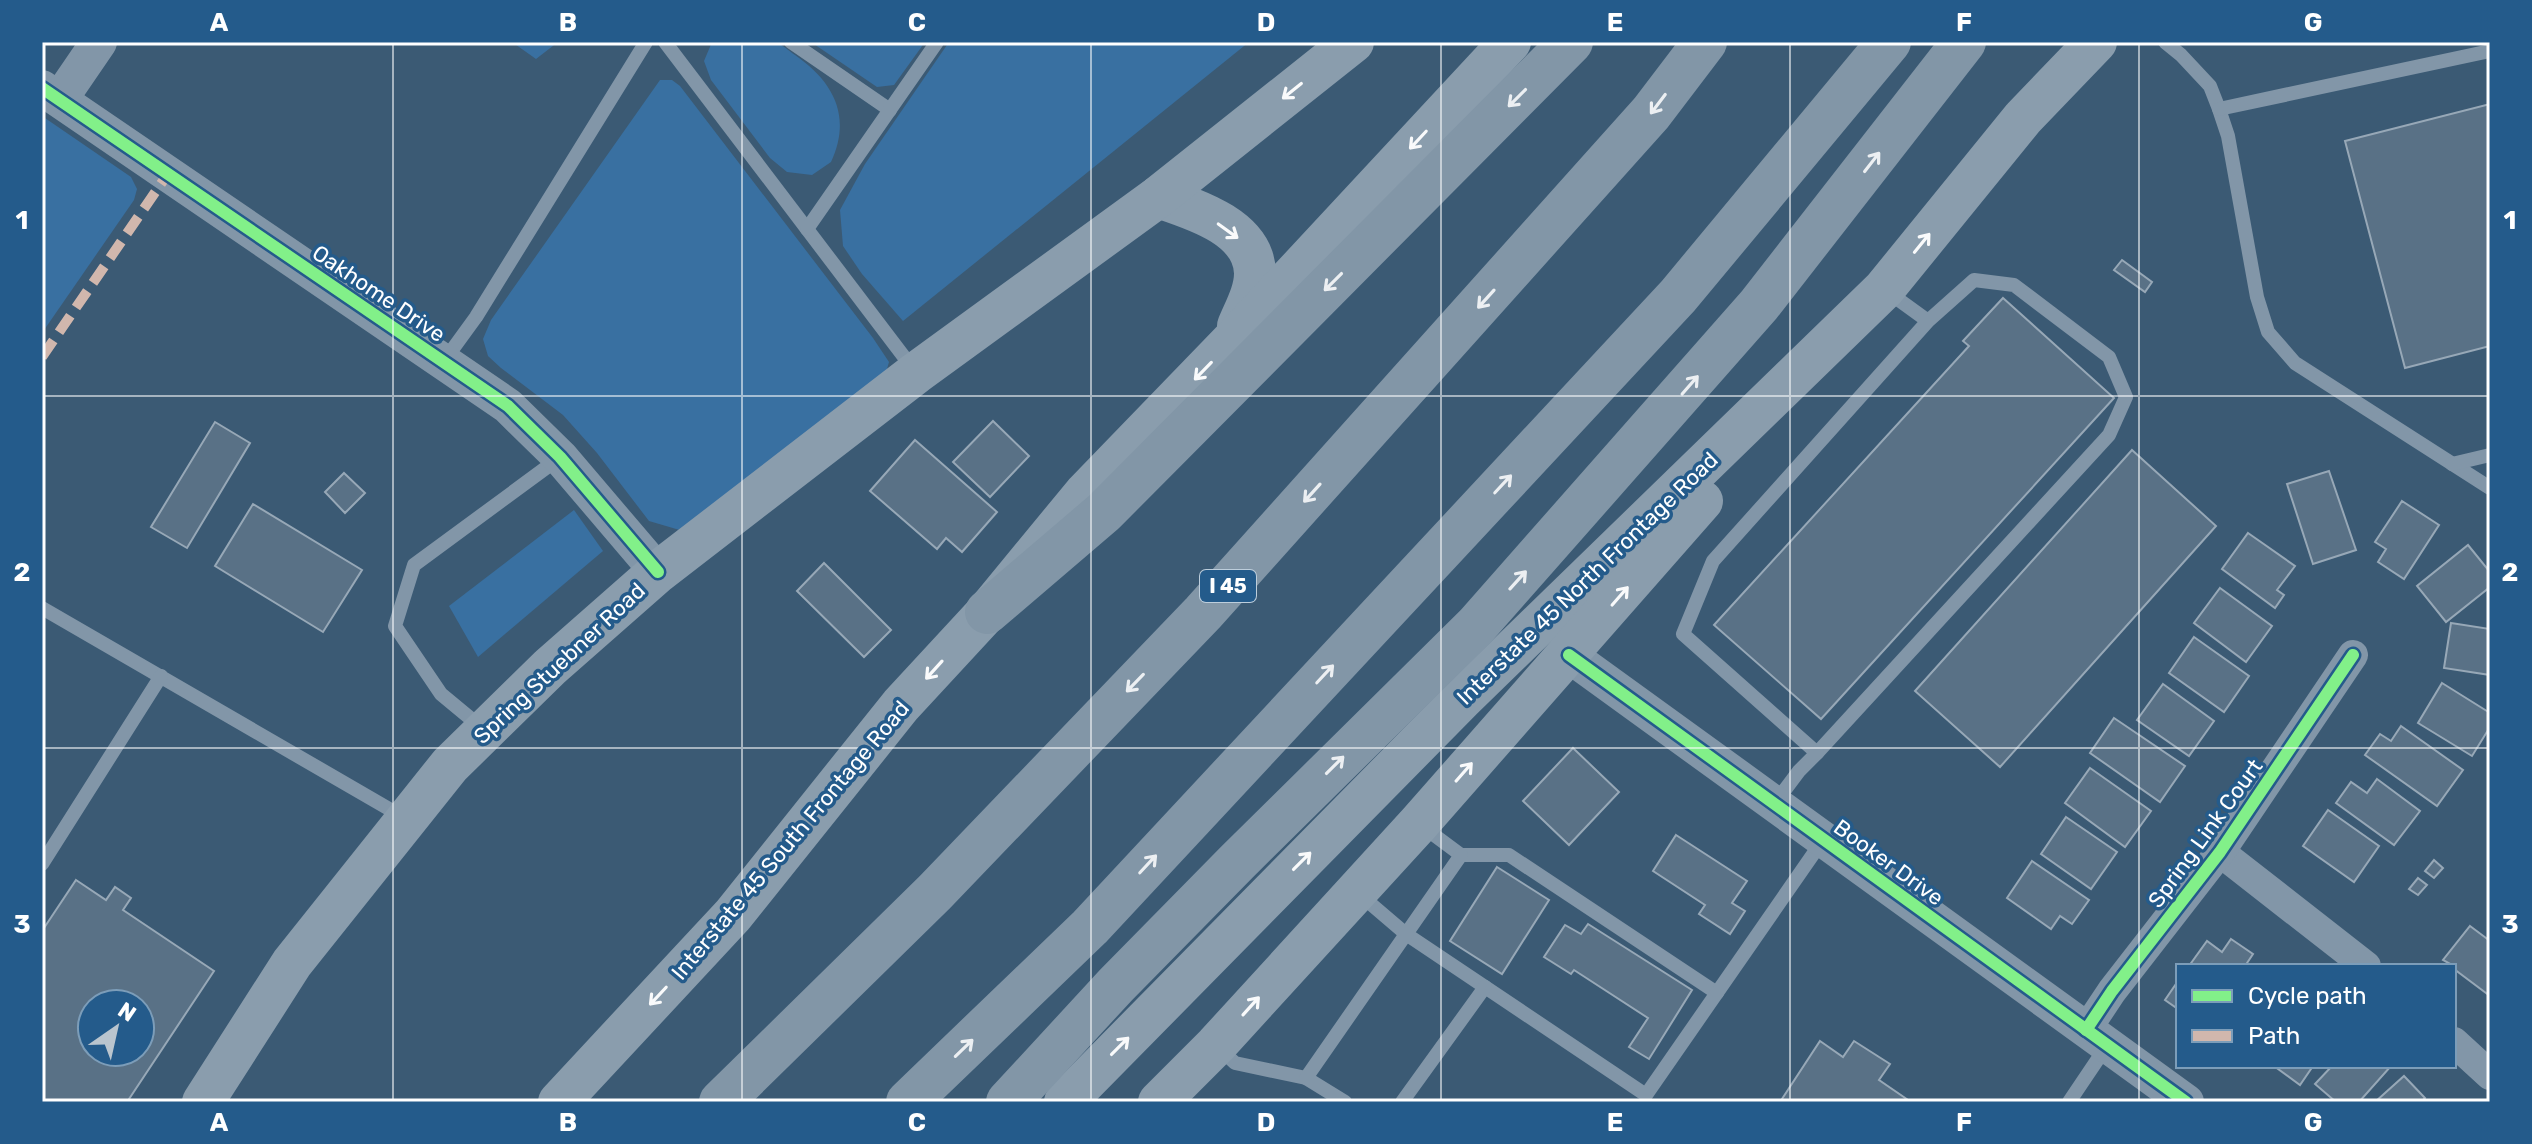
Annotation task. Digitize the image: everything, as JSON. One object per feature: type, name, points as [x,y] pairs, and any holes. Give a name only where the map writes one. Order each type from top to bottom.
[{"type":"highway","points":[[987,612],[1104,512],[1571,42]]},
{"type":"highway","name":"I 45","points":[[721,1102],[935,892],[1203,613],[1651,113],[1705,42]]},
{"type":"highway","points":[[908,1102],[1090,927],[1678,296],[1889,42]]},
{"type":"highway","points":[[1008,1102],[1116,985],[1476,626],[1759,305],[1964,42]]},
{"type":"main road","name":"Spring Stuebner Road","points":[[203,1102],[292,963],[450,765],[550,667],[658,572],[916,373],[1158,197],[1353,42]]},
{"type":"main road","points":[[987,612],[1085,493],[1233,340],[1510,42]]},
{"type":"main road","name":"Interstate 45 North Frontage Road","points":[[1065,1102],[1462,699],[1884,289],[2023,118],[2096,42]]},
{"type":"main road","points":[[1158,197],[1193,209],[1230,230],[1251,254],[1255,272],[1253,290],[1233,340]]},
{"type":"main road","points":[[1175,1092],[1569,655],[1884,289]]},
{"type":"main road","name":"Interstate 45 South Frontage Road","points":[[559,1102],[733,915],[901,705],[987,612]]},
{"type":"street","points":[[51,94],[99,42]]},
{"type":"street","name":"Oakhome Drive","points":[[51,94],[508,406],[560,457],[658,572]]},
{"type":"street","name":"Booker Drive","points":[[1569,655],[2186,1102]]},
{"type":"street","name":"Spring Link Court","points":[[2096,1038],[2112,991],[2220,852],[2353,655]]},
{"type":"street","points":[[2220,852],[2363,964]]},
{"type":"street","points":[[2456,1044],[2490,1075]]},
{"type":"lane","points":[[444,361],[476,317],[646,42]]},
{"type":"lane","points":[[665,42],[916,373]]},
{"type":"lane","points":[[791,42],[890,110]]},
{"type":"lane","points":[[807,229],[937,42]]},
{"type":"lane","points":[[2165,42],[2210,86],[2219,109],[2228,136],[2257,297],[2268,332],[2295,363],[2490,488]]},
{"type":"lane","points":[[2219,109],[2490,51]]},
{"type":"lane","points":[[1775,803],[1799,771],[1817,753],[2109,435],[2126,397],[2109,357],[2014,285],[1974,280],[1928,321],[1713,561],[1683,634],[1817,753]]},
{"type":"lane","points":[[1884,289],[1928,321]]},
{"type":"lane","points":[[2452,464],[2490,455]]},
{"type":"lane","points":[[486,731],[441,694],[395,626],[414,565],[560,457]]},
{"type":"lane","points":[[42,608],[407,819]]},
{"type":"lane","points":[[42,864],[161,676]]},
{"type":"lane","points":[[1419,823],[1461,855],[1509,855],[1717,993]]},
{"type":"lane","points":[[1357,891],[1406,934],[1646,1095],[1823,839]]},
{"type":"lane","points":[[1306,1078],[1461,855]]},
{"type":"lane","points":[[1402,1102],[1485,987]]},
{"type":"lane","points":[[2069,1102],[2096,1038]]},
{"type":"lane","points":[[1216,1045],[1235,1063],[1306,1078],[1345,1102]]},
{"type":"shaded area","points":[[512,42],[558,42],[536,59]]},
{"type":"shaded area","points":[[712,42],[775,42],[820,77],[836,102],[839,115],[840,130],[831,162],[812,175],[787,172],[770,158],[711,80],[704,61]]},
{"type":"shaded area","points":[[811,42],[925,42],[894,85],[877,87]]},
{"type":"shaded area","points":[[949,42],[1249,42],[903,321],[862,274],[843,246],[840,210],[865,164]]},
{"type":"shaded area","points":[[660,80],[672,80],[680,86],[889,362],[883,383],[683,531],[649,521],[597,453],[563,415],[488,356],[483,339],[491,320]]},
{"type":"shaded area","points":[[42,116],[131,177],[137,189],[134,200],[42,333]]},
{"type":"shaded area","points":[[574,510],[603,551],[478,657],[449,606]]},
{"type":"building","points":[[2490,104],[2490,346],[2405,368],[2345,141]]},
{"type":"building","points":[[2122,260],[2152,282],[2145,292],[2114,270]]},
{"type":"building","points":[[2003,298],[2114,398],[1821,719],[1714,625],[1969,346],[1963,341]]},
{"type":"building","points":[[993,421],[1029,456],[990,497],[953,462]]},
{"type":"building","points":[[215,422],[250,443],[187,548],[151,527]]},
{"type":"building","points":[[915,440],[997,512],[962,552],[946,538],[937,549],[870,491]]},
{"type":"building","points":[[2132,450],[2216,526],[2000,767],[1915,691]]},
{"type":"building","points":[[2329,471],[2356,550],[2313,564],[2287,484]]},
{"type":"building","points":[[344,473],[365,493],[345,513],[325,492]]},
{"type":"building","points":[[2402,501],[2439,525],[2404,579],[2378,562],[2386,549],[2375,542]]},
{"type":"building","points":[[253,504],[362,570],[323,632],[215,566]]},
{"type":"building","points":[[2248,533],[2295,566],[2277,590],[2284,595],[2275,608],[2222,569]]},
{"type":"building","points":[[2468,545],[2490,572],[2490,587],[2446,622],[2417,586]]},
{"type":"building","points":[[824,563],[891,630],[864,657],[797,591]]},
{"type":"building","points":[[2220,588],[2272,626],[2246,662],[2194,623]]},
{"type":"building","points":[[2451,623],[2490,629],[2490,675],[2444,668]]},
{"type":"building","points":[[2194,637],[2249,676],[2224,712],[2169,673]]},
{"type":"building","points":[[2442,683],[2490,713],[2490,727],[2472,756],[2418,723]]},
{"type":"building","points":[[2163,684],[2214,721],[2189,756],[2137,720]]},
{"type":"building","points":[[2114,718],[2185,766],[2160,802],[2090,753]]},
{"type":"building","points":[[2401,726],[2463,770],[2437,806],[2365,755],[2380,734],[2391,741]]},
{"type":"building","points":[[1573,748],[1619,792],[1569,845],[1523,801]]},
{"type":"building","points":[[2090,768],[2151,811],[2125,847],[2065,803]]},
{"type":"building","points":[[2377,779],[2420,811],[2394,845],[2336,803],[2351,782],[2367,793]]},
{"type":"building","points":[[2328,810],[2379,846],[2354,882],[2303,846]]},
{"type":"building","points":[[2066,817],[2117,852],[2091,889],[2041,854]]},
{"type":"building","points":[[1676,835],[1747,881],[1732,903],[1745,911],[1730,934],[1699,914],[1705,905],[1653,871]]},
{"type":"building","points":[[2434,860],[2443,868],[2434,878],[2425,871]]},
{"type":"building","points":[[2032,861],[2089,900],[2072,924],[2060,916],[2051,929],[2007,898]]},
{"type":"building","points":[[1497,867],[1549,900],[1502,974],[1450,941]]},
{"type":"building","points":[[2418,878],[2427,885],[2418,895],[2409,889]]},
{"type":"building","points":[[76,880],[106,900],[115,887],[131,898],[123,910],[214,971],[156,1058],[156,988],[76,988],[76,1068],[150,1068],[127,1102],[42,1102],[42,931]]},
{"type":"building","points":[[1588,924],[1692,990],[1649,1059],[1629,1047],[1648,1018],[1574,970],[1571,974],[1544,957],[1565,925],[1581,934]]},
{"type":"building","points":[[2470,926],[2490,941],[2490,996],[2456,970],[2456,964],[2443,960]]},
{"type":"building","points":[[2231,939],[2253,954],[2246,964],[2190,964],[2207,941],[2222,952]]},
{"type":"building","points":[[2176,984],[2176,1008],[2165,1000]]},
{"type":"building","points":[[1820,1041],[1843,1057],[1854,1041],[1890,1064],[1879,1080],[1911,1102],[1780,1102]]},
{"type":"building","points":[[2277,1068],[2312,1068],[2300,1085]]},
{"type":"building","points":[[2330,1068],[2389,1068],[2359,1102],[2336,1102],[2315,1084]]},
{"type":"building","points":[[2404,1076],[2425,1098],[2421,1102],[2375,1102]]},
{"type":"marked path","points":[[42,357],[167,175]]},
{"type":"cycle path","points":[[42,88],[508,406],[560,457],[658,572]]},
{"type":"cycle path","points":[[1569,655],[2186,1102]]},
{"type":"cycle path","points":[[2086,1030],[2112,991],[2220,852],[2353,655]]}]
